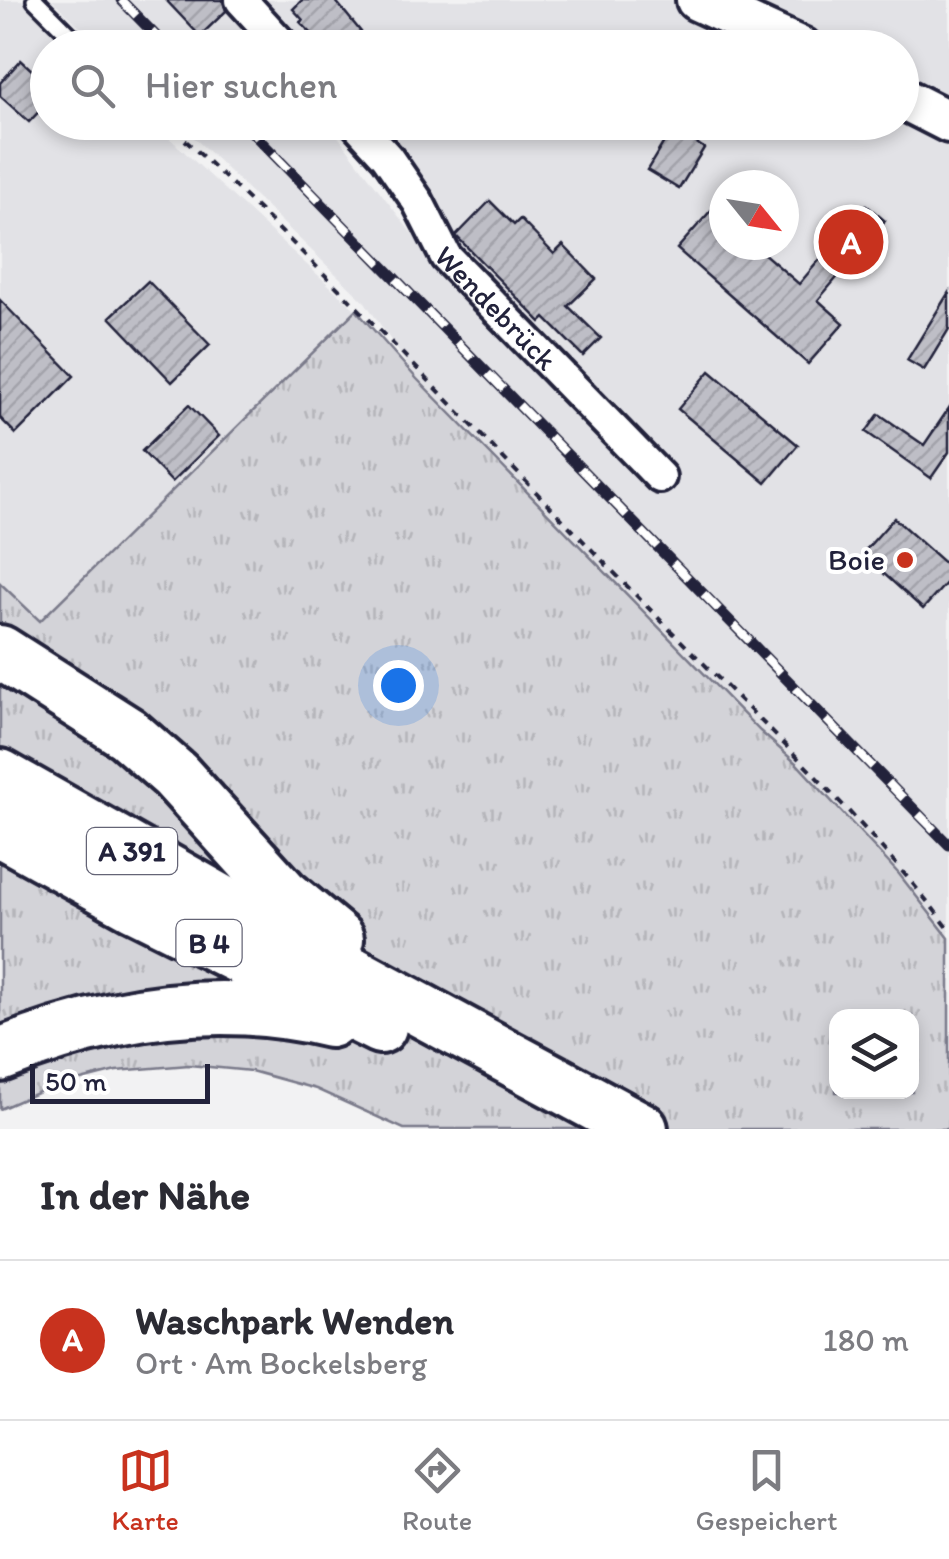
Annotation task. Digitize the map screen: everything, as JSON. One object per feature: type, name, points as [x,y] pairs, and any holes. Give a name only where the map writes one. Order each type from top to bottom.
[{"type":"highway","points":[[0,652],[127,733],[176,775],[283,894],[422,1030]]},
{"type":"highway","name":"A 391","points":[[0,776],[265,926]]},
{"type":"highway","name":"B 4","points":[[4,833],[185,930],[422,1030],[641,1129]]},
{"type":"highway","name":"B 4","points":[[265,926],[422,1030],[607,1129]]},
{"type":"highway","points":[[0,1055],[78,1026],[201,1006],[422,1030]]},
{"type":"street","points":[[241,0],[269,30]]},
{"type":"street","points":[[696,0],[762,30]]},
{"type":"street","points":[[919,107],[949,122]]},
{"type":"street","name":"Wendebrück","points":[[371,140],[418,202],[446,257],[660,477]]},
{"type":"lane","points":[[35,0],[65,30]]},
{"type":"path","points":[[185,140],[360,307],[414,368],[816,775],[906,872],[949,930]]},
{"type":"shaded area","points":[[0,0],[25,0],[56,30],[30,30],[30,140],[171,140],[356,310],[39,621],[0,583]]},
{"type":"shaded area","points":[[52,0],[234,0],[259,30],[83,30]]},
{"type":"shaded area","points":[[259,0],[949,0],[949,938],[899,874],[797,764],[760,731],[417,379],[365,302],[197,140],[341,140],[422,247],[430,194],[387,140],[919,140],[919,30],[288,30]]},
{"type":"green space","points":[[356,310],[417,379],[760,731],[797,764],[899,874],[949,938],[949,1129],[404,1129],[316,1089],[251,1071],[189,1065],[116,1071],[46,1089],[0,1109],[0,583],[40,621]]},
{"type":"building","points":[[166,0],[223,0],[226,11],[206,30],[194,30]]},
{"type":"building","points":[[302,0],[335,0],[359,30],[308,30],[293,9]]},
{"type":"building","points":[[21,60],[30,68],[29,122],[0,96],[0,83]]},
{"type":"building","points":[[665,140],[692,140],[704,148],[679,189],[647,170]]},
{"type":"building","points":[[490,201],[514,225],[520,219],[554,254],[563,245],[596,279],[568,306],[601,338],[583,356],[545,318],[541,322],[456,236]]},
{"type":"building","points":[[866,205],[885,221],[818,300],[844,323],[808,364],[677,249],[709,213],[709,260],[771,260],[799,284]]},
{"type":"building","points":[[148,281],[210,345],[172,382],[110,317]]},
{"type":"building","points":[[949,292],[949,329],[924,370],[907,360]]},
{"type":"building","points":[[0,300],[74,376],[16,434],[0,418]]},
{"type":"building","points":[[710,371],[798,445],[766,483],[678,409]]},
{"type":"building","points":[[189,405],[219,436],[172,482],[142,451]]},
{"type":"building","points":[[949,408],[949,452],[931,478],[866,432],[879,414],[924,445]]},
{"type":"building","name":"Boie","points":[[894,518],[949,567],[949,580],[923,609],[862,554]]},
{"type":"railway","points":[[121,0],[150,30]]},
{"type":"railway","points":[[260,140],[949,845]]},
{"type":"place","name":"Waschpark Wenden","points":[[851,242]]},
{"type":"place","name":"Boie","points":[[905,560]]}]
